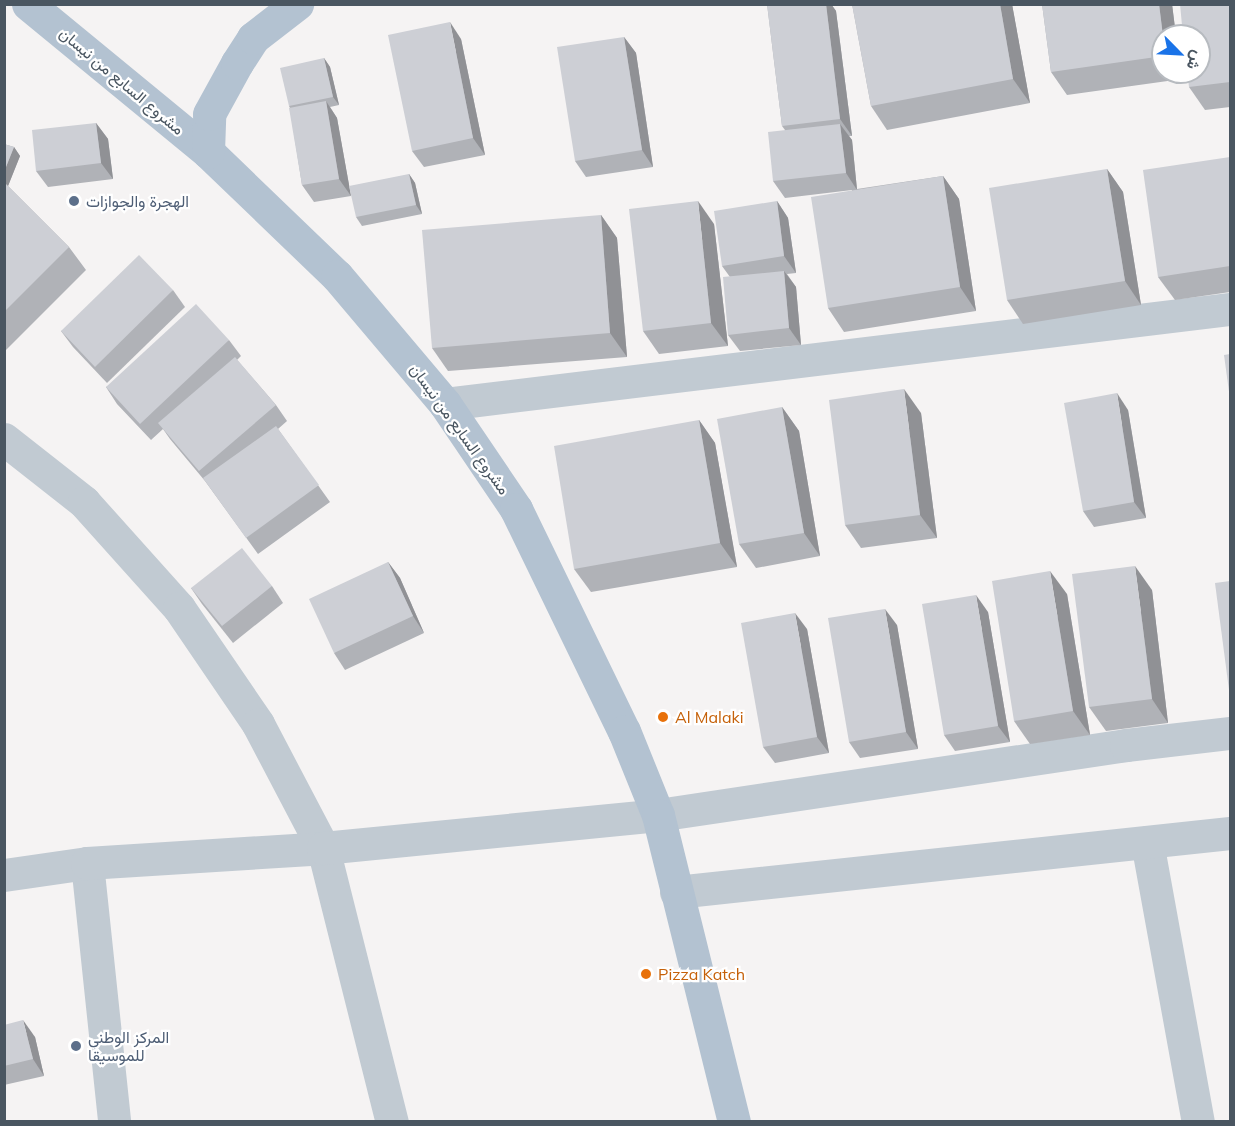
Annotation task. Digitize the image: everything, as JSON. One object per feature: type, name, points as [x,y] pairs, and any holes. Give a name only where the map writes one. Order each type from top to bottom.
[{"type":"main road","name":"مشروع السابع من نيسان","points":[[28,4],[208,152],[337,276],[445,404],[516,509],[624,731],[658,815],[734,1122]]},
{"type":"main road","points":[[208,152],[209,114],[231,72],[252,38],[297,4]]},
{"type":"street","points":[[445,404],[1230,309]]},
{"type":"street","points":[[4,439],[84,502],[179,608],[258,724],[323,848],[392,1122]]},
{"type":"street","points":[[4,875],[87,863],[323,848],[658,815],[1126,745],[1230,733]]},
{"type":"street","points":[[676,892],[1230,833]]},
{"type":"street","points":[[1147,842],[1198,1122]]},
{"type":"street","points":[[87,863],[114,1122]]},
{"type":"building","points":[[767,4],[826,4],[840,119],[782,126]]},
{"type":"building","points":[[852,4],[1000,4],[1013,79],[871,106]]},
{"type":"building","points":[[1042,4],[1159,4],[1162,24],[1151,24],[1151,58],[1051,72]]},
{"type":"building","points":[[1180,4],[1230,4],[1230,82],[1189,87],[1189,84],[1211,84],[1211,24],[1182,24]]},
{"type":"building","points":[[450,22],[473,138],[412,151],[388,35]]},
{"type":"building","points":[[624,37],[642,150],[575,161],[557,47]]},
{"type":"building","points":[[324,58],[333,97],[289,106],[280,68]]},
{"type":"building","points":[[326,101],[339,179],[302,185],[289,108]]},
{"type":"building","points":[[96,123],[101,163],[36,171],[32,130]]},
{"type":"building","points":[[840,124],[846,173],[773,181],[768,132]]},
{"type":"building","points":[[4,144],[14,147],[4,172]]},
{"type":"building","points":[[1230,157],[1230,266],[1158,277],[1143,170]]},
{"type":"building","points":[[1107,169],[1125,281],[1007,300],[989,188]]},
{"type":"building","points":[[409,174],[416,205],[356,217],[349,186]]},
{"type":"building","points":[[943,176],[960,287],[828,308],[811,197]]},
{"type":"building","points":[[4,182],[69,247],[4,312]]},
{"type":"building","points":[[698,201],[711,323],[643,331],[629,209]]},
{"type":"building","points":[[777,201],[784,256],[722,266],[714,211]]},
{"type":"building","points":[[601,215],[610,333],[432,348],[422,230]]},
{"type":"building","points":[[139,255],[173,290],[95,367],[61,331]]},
{"type":"building","points":[[784,271],[789,328],[728,335],[723,277]]},
{"type":"building","points":[[196,304],[229,340],[140,424],[106,387]]},
{"type":"building","points":[[1230,354],[1230,399],[1224,355]]},
{"type":"building","points":[[235,357],[276,405],[199,471],[158,423]]},
{"type":"building","points":[[904,389],[920,515],[845,525],[829,400]]},
{"type":"building","points":[[1117,393],[1134,502],[1083,511],[1064,403]]},
{"type":"building","points":[[782,407],[804,533],[739,544],[717,419]]},
{"type":"building","points":[[699,420],[720,543],[574,569],[554,446]]},
{"type":"building","points":[[276,426],[319,485],[246,538],[203,478]]},
{"type":"building","points":[[242,548],[272,586],[222,626],[191,588]]},
{"type":"building","points":[[388,562],[413,616],[334,653],[309,599]]},
{"type":"building","points":[[1135,566],[1152,699],[1089,707],[1072,574]]},
{"type":"building","points":[[1050,571],[1073,711],[1014,721],[992,581]]},
{"type":"building","points":[[1230,581],[1230,690],[1229,690],[1215,583]]},
{"type":"building","points":[[976,595],[998,726],[944,735],[922,604]]},
{"type":"building","points":[[885,609],[906,732],[849,742],[828,618]]},
{"type":"building","points":[[795,613],[817,737],[763,747],[741,623]]},
{"type":"building","points":[[23,1020],[33,1059],[4,1066],[4,1025]]},
{"type":"place","name":"الهجرة والجوازات","points":[[74,201]]},
{"type":"place","name":"Al Malaki","points":[[663,717]]},
{"type":"place","name":"Pizza Katch","points":[[646,974]]},
{"type":"place","name":"المركز الوطني للموسيقا","points":[[76,1046]]}]
